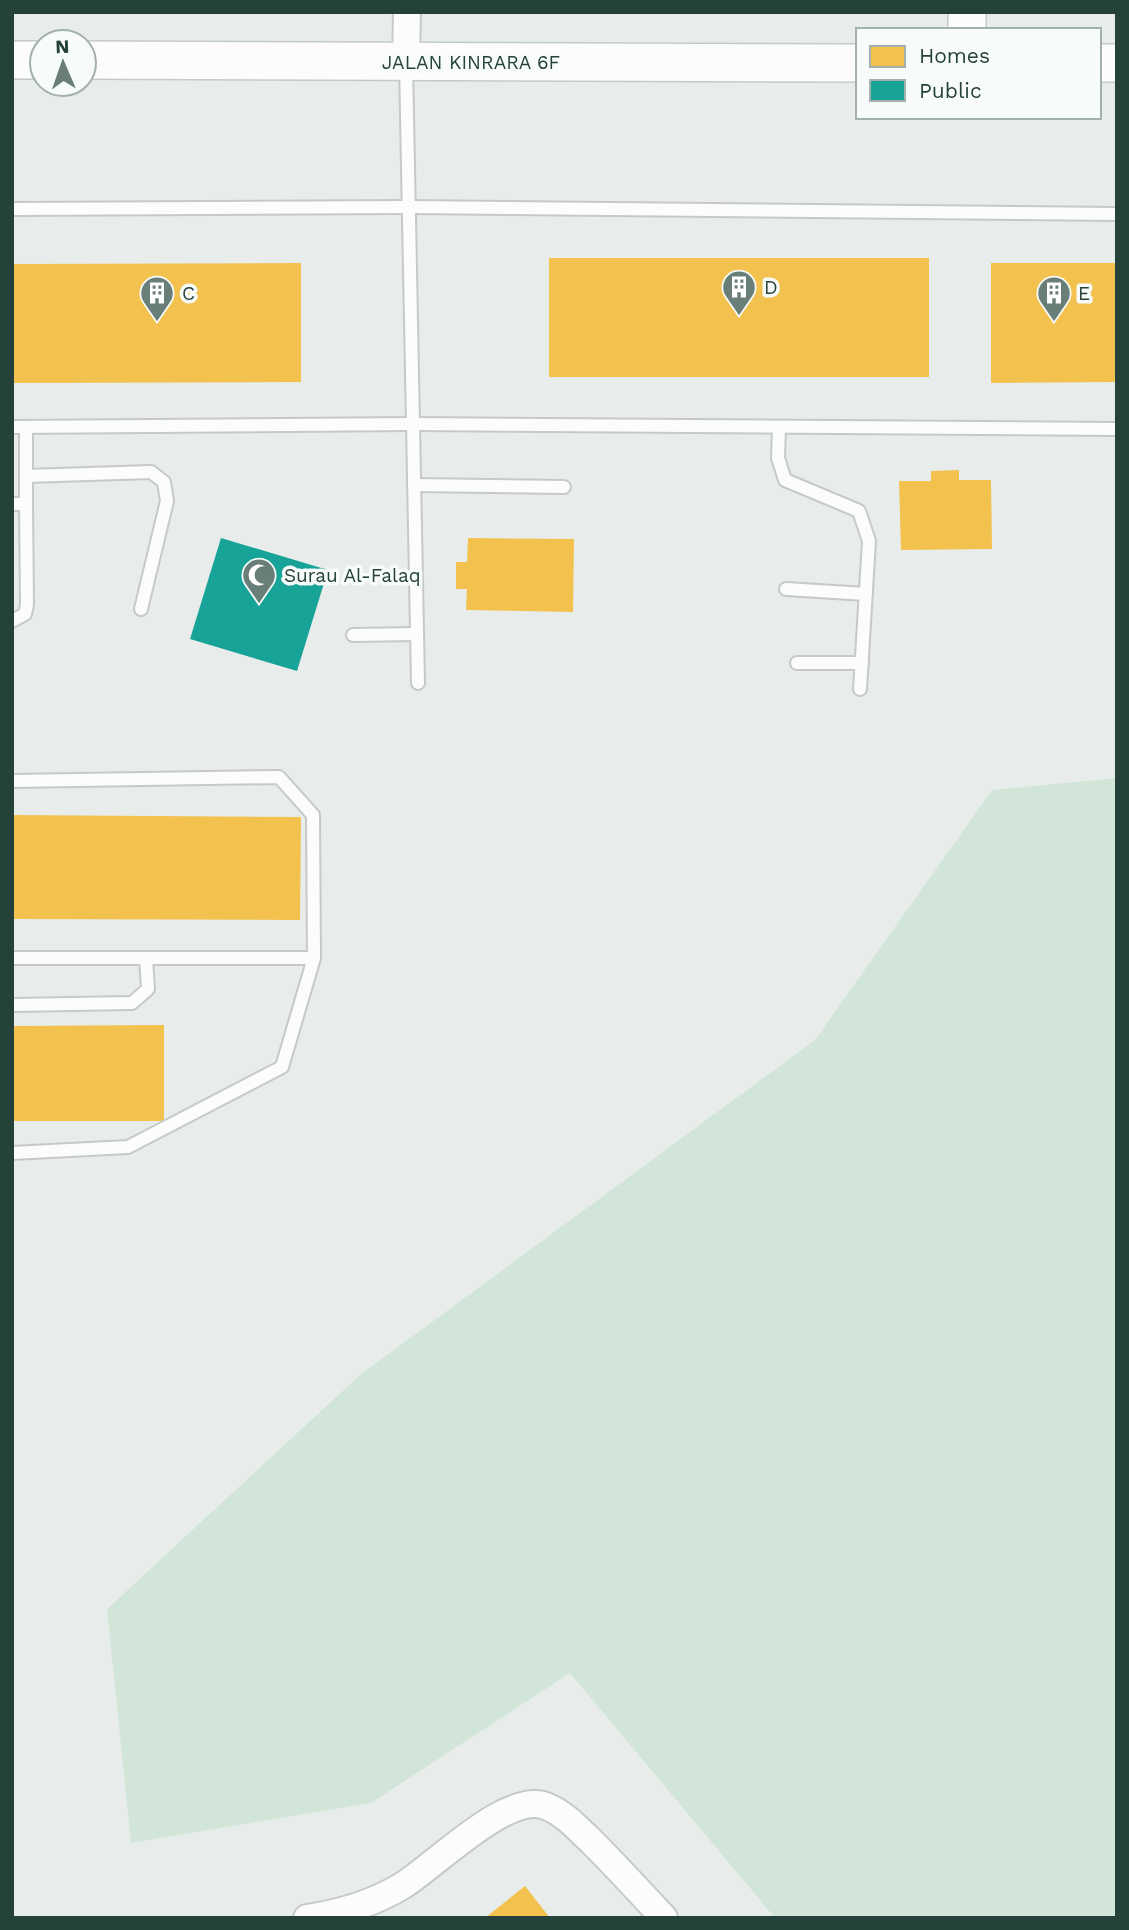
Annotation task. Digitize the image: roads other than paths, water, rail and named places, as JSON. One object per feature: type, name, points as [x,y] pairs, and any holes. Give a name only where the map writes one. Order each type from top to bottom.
[{"type":"main road","name":"JALAN KINRARA 6F","points":[[98,60],[856,63]]},
{"type":"street","points":[[406,62],[407,12]]},
{"type":"street","points":[[307,1918],[343,1912],[369,1903],[404,1885],[498,1816],[534,1803],[548,1806],[570,1821],[664,1918]]},
{"type":"lane","points":[[406,62],[418,683]]},
{"type":"lane","points":[[12,209],[409,207],[1117,214]]},
{"type":"lane","points":[[12,427],[413,424],[1117,429]]},
{"type":"lane","points":[[12,621],[25,614],[27,605],[26,427]]},
{"type":"lane","points":[[779,427],[778,458],[785,480],[859,511],[869,541],[860,689]]},
{"type":"lane","points":[[26,476],[151,471],[163,482],[167,501],[141,609]]},
{"type":"lane","points":[[414,485],[564,487]]},
{"type":"lane","points":[[12,504],[26,504]]},
{"type":"lane","points":[[786,589],[866,594]]},
{"type":"lane","points":[[353,635],[416,634]]},
{"type":"lane","points":[[797,663],[862,663]]},
{"type":"lane","points":[[12,780],[279,777],[313,815],[314,958],[282,1067],[128,1147],[12,1153]]},
{"type":"lane","points":[[12,958],[314,958]]},
{"type":"lane","points":[[12,1005],[132,1003],[148,989],[146,958]]},
{"type":"place","name":"D","points":[[739,317]]},
{"type":"place","name":"C","points":[[157,323]]},
{"type":"place","name":"E","points":[[1054,323]]},
{"type":"place","name":"Surau Al-Falaq","points":[[259,605]]}]
